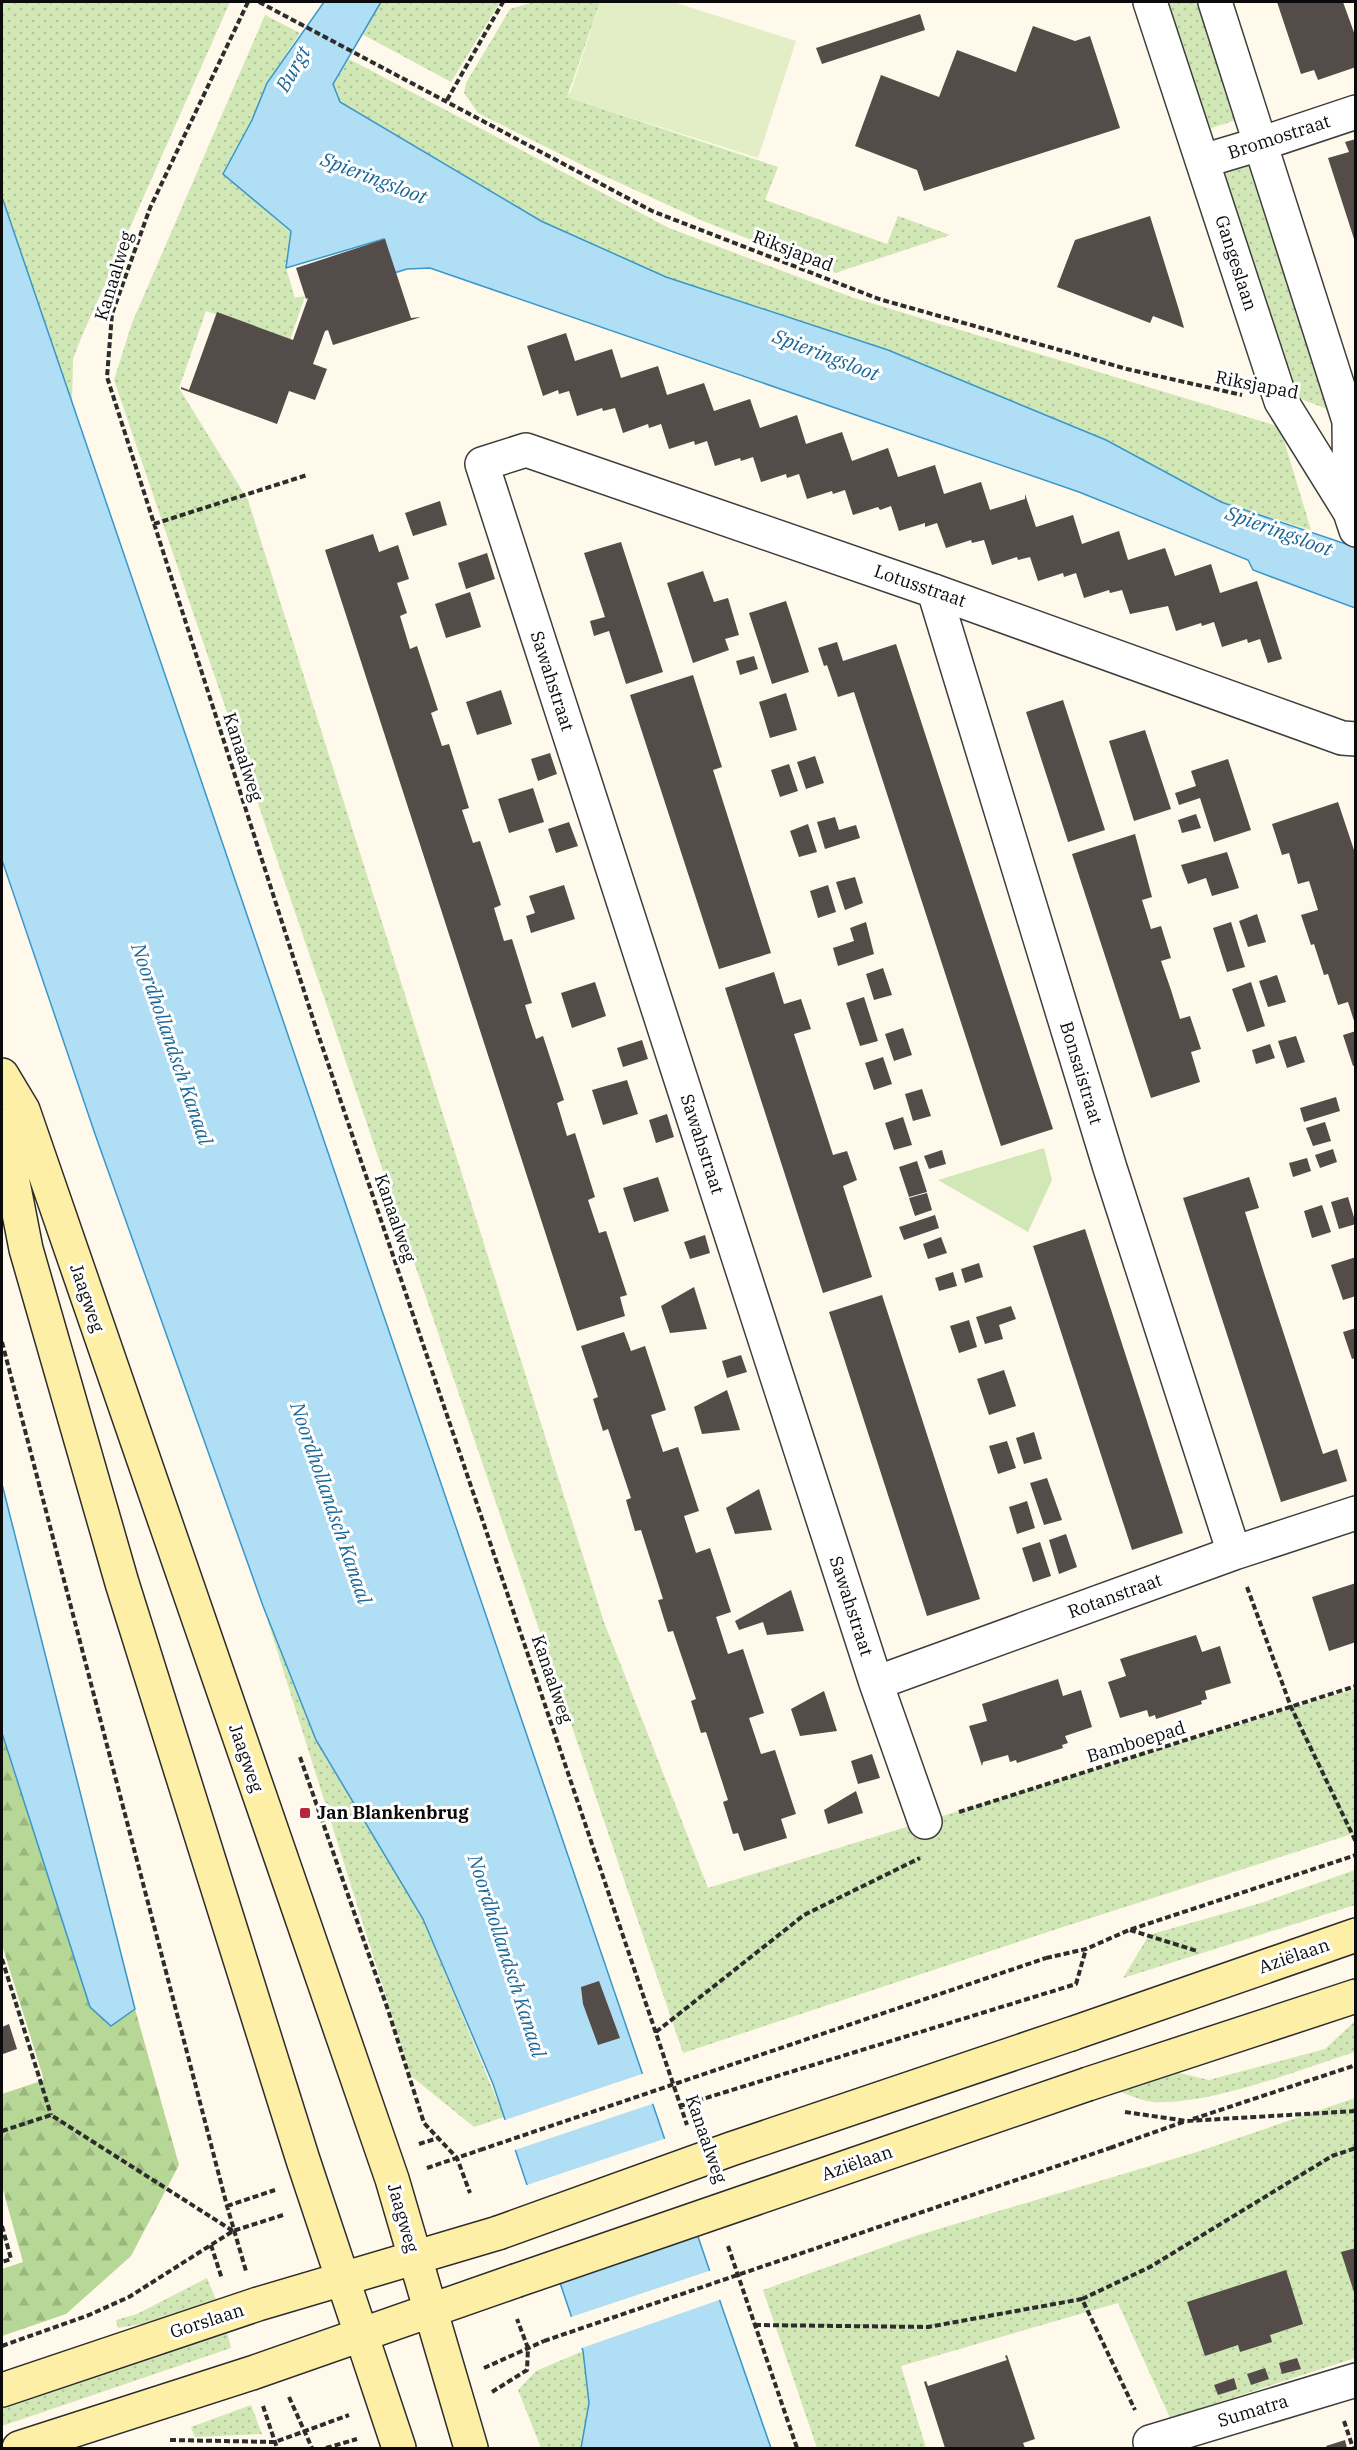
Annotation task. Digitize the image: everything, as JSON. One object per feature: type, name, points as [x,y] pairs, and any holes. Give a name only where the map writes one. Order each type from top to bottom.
[{"type":"main road","name":"Jaagweg","points":[[2,1075],[23,1110],[392,2179],[471,2448]]},
{"type":"main road","points":[[2,1126],[26,1250],[153,1688],[342,2279],[399,2448]]},
{"type":"main road","name":"Aziëlaan","points":[[415,2257],[498,2233],[731,2149],[1356,1935]]},
{"type":"main road","name":"Aziëlaan","points":[[361,2335],[1088,2084],[1356,1996]]},
{"type":"main road","name":"Gorslaan","points":[[2,2390],[415,2257]]},
{"type":"main road","points":[[20,2448],[361,2335]]},
{"type":"street","name":"Gangeslaan","points":[[1150,2],[1281,401],[1353,521]]},
{"type":"street","name":"Gangeslaan","points":[[1215,2],[1263,143],[1349,421],[1353,521]]},
{"type":"street","name":"Bromostraat","points":[[1203,161],[1356,112]]},
{"type":"street","name":"Lotusstraat","points":[[482,464],[526,450],[934,591],[1342,738],[1356,739]]},
{"type":"street","name":"Sawahstraat","points":[[482,464],[876,1683],[925,1822]]},
{"type":"street","name":"Bonsaistraat","points":[[934,591],[1110,1168],[1234,1553]]},
{"type":"street","name":"Rotanstraat","points":[[876,1683],[1234,1553],[1356,1513]]},
{"type":"street","name":"Sumatra","points":[[1152,2445],[1356,2379]]},
{"type":"path","name":"Kanaalweg","points":[[248,2],[150,208],[112,314],[107,377],[314,1022],[688,2127]]},
{"type":"path","name":"Riksjapad","points":[[259,2],[297,20],[652,211],[879,299],[1127,369],[1220,392],[1281,401]]},
{"type":"path","points":[[447,100],[502,2]]},
{"type":"path","points":[[154,524],[307,475]]},
{"type":"path","points":[[2,1342],[233,2231],[249,2279]]},
{"type":"path","points":[[1234,1553],[1291,1707],[1356,1842]]},
{"type":"path","name":"Bamboepad","points":[[925,1822],[1356,1686]]},
{"type":"path","points":[[300,1757],[388,2010],[424,2123],[457,2158],[470,2193]]},
{"type":"path","points":[[656,2032],[804,1915],[935,1851],[925,1822]]},
{"type":"path","points":[[480,2150],[1046,1958],[1086,1949],[1130,1930],[1356,1855]]},
{"type":"path","points":[[680,2106],[1076,1984],[1086,1949]]},
{"type":"path","points":[[2,1959],[51,2115],[233,2231]]},
{"type":"path","points":[[544,2341],[1356,2065]]},
{"type":"path","points":[[1187,2121],[1356,2111]]},
{"type":"path","points":[[2,2131],[51,2115]]},
{"type":"path","points":[[413,2146],[438,2138]]},
{"type":"path","points":[[755,2325],[928,2327],[1082,2299],[1150,2267],[1332,2156],[1356,2148]]},
{"type":"path","points":[[227,2206],[278,2189]]},
{"type":"path","points":[[2,2226],[10,2259],[2,2262]]},
{"type":"path","points":[[2,2346],[90,2315],[129,2297],[233,2231]]},
{"type":"path","points":[[724,2235],[797,2448]]},
{"type":"path","points":[[210,2246],[223,2284]]},
{"type":"path","points":[[1082,2299],[1152,2445]]},
{"type":"path","points":[[492,2392],[527,2370],[528,2348],[516,2317]]},
{"type":"path","points":[[291,2403],[312,2448]]},
{"type":"path","points":[[263,2406],[277,2448]]},
{"type":"path","points":[[168,2440],[275,2442],[304,2432]]},
{"type":"path","points":[[326,2448],[360,2438]]},
{"type":"green space","points":[[2,2],[230,2],[81,338],[73,359],[72,403],[2,197]]},
{"type":"green space","points":[[381,2],[500,2],[451,82],[362,34]]},
{"type":"green space","points":[[534,2],[600,2],[567,97],[778,167],[765,200],[887,244],[898,216],[950,235],[835,273],[703,221],[598,173],[478,113],[464,93],[466,83],[510,9]]},
{"type":"green space","points":[[600,2],[673,2],[796,41],[758,158],[566,97],[571,91]]},
{"type":"green space","points":[[1163,2],[1198,2],[1236,120],[1205,130]]},
{"type":"green space","points":[[265,15],[300,33],[267,83],[252,120],[224,174],[292,231],[286,268],[295,298],[305,296],[290,340],[206,311],[179,388],[248,500],[604,1622],[708,1888],[1355,1689],[1355,1833],[683,2053],[114,380],[132,323]]},
{"type":"green space","points":[[349,59],[669,228],[851,297],[1280,427],[1311,530],[1221,502],[1106,440],[666,277],[541,221],[340,102],[333,84]]},
{"type":"green space","points":[[1250,162],[1330,410],[1290,395],[1218,172]]},
{"type":"green space","points":[[1044,1148],[1052,1180],[1028,1232],[938,1180]]},
{"type":"green space","points":[[263,1606],[316,1740],[423,1919],[504,2117],[474,2127],[411,2076]]},
{"type":"green space","points":[[2,1733],[90,2007],[111,2026],[135,2009],[179,2165],[131,2256],[66,2314],[2,2336],[2,2269],[23,2262],[2,2186],[2,2094],[44,2080],[2,1945]]},
{"type":"green space","points":[[1355,1870],[1355,1905],[1123,1978],[1149,1935],[1261,1903]]},
{"type":"green space","points":[[1355,2021],[1355,2052],[1254,2085],[1201,2098],[1176,2101],[1153,2102],[1117,2091],[1171,2071],[1209,2080],[1325,2049]]},
{"type":"green space","points":[[1355,2098],[1355,2358],[1170,2418],[1118,2303],[901,2366],[926,2448],[817,2448],[763,2290],[912,2237],[1200,2151]]},
{"type":"green space","points":[[207,2278],[217,2302],[177,2318],[118,2328],[116,2320],[137,2314]]},
{"type":"green space","points":[[227,2332],[231,2348],[2,2426],[2,2408]]},
{"type":"green space","points":[[583,2351],[589,2403],[581,2448],[541,2448],[518,2390],[536,2371]]},
{"type":"green space","points":[[251,2405],[262,2434],[195,2437],[191,2427]]},
{"type":"water","points":[[324,2],[381,2],[333,84],[340,102],[541,221],[666,277],[888,350],[1106,440],[1221,502],[1355,547],[1355,608],[1253,570],[1248,560],[1079,492],[430,268],[407,269],[394,273],[384,239],[286,268],[291,231],[223,174],[252,120],[267,83]]},
{"type":"water","name":"Noordhollandsch Kanaal","points":[[2,197],[771,2448],[581,2448],[589,2403],[583,2351],[493,2084],[423,1919],[316,1740],[263,1606],[95,1134],[2,860]]},
{"type":"water","points":[[2,1484],[135,2009],[111,2026],[90,2007],[2,1733]]},
{"type":"pier","points":[[645,2073],[655,2103],[512,2151],[502,2121]]},
{"type":"pier","points":[[667,2138],[700,2235],[556,2283],[524,2186]]},
{"type":"pier","points":[[712,2270],[722,2299],[579,2349],[568,2318]]},
{"type":"building","points":[[1277,2],[1343,2],[1356,38],[1356,67],[1318,80],[1314,70],[1301,74]]},
{"type":"building","points":[[920,14],[925,30],[822,64],[816,48]]},
{"type":"building","points":[[1033,26],[1075,41],[1090,36],[1120,128],[924,191],[917,170],[855,146],[881,75],[939,97],[957,50],[1016,72]]},
{"type":"building","points":[[1356,139],[1355,242],[1328,158],[1349,152],[1345,142]]},
{"type":"building","points":[[1150,216],[1184,328],[1153,316],[1150,323],[1057,287],[1075,240]]},
{"type":"building","points":[[385,239],[411,318],[421,317],[333,345],[328,330],[325,331],[313,364],[327,369],[315,400],[289,391],[277,424],[181,389],[181,387],[189,390],[217,312],[293,340],[308,298],[306,299],[296,268]]},
{"type":"building","points":[[566,333],[575,361],[612,349],[621,378],[658,366],[667,395],[704,383],[714,411],[750,399],[760,428],[797,415],[806,444],[842,432],[852,461],[888,448],[898,477],[935,465],[944,494],[981,482],[990,510],[1025,499],[1025,494],[1036,527],[1073,515],[1082,544],[1119,531],[1128,560],[1165,548],[1175,576],[1211,564],[1220,593],[1257,581],[1282,659],[1268,663],[1260,639],[1248,643],[1247,639],[1222,647],[1214,622],[1202,626],[1201,623],[1176,631],[1168,606],[1130,614],[1122,590],[1110,593],[1109,590],[1084,598],[1076,573],[1064,577],[1063,573],[1038,581],[1030,557],[1018,560],[1017,557],[992,565],[984,540],[972,543],[971,540],[946,548],[937,523],[925,527],[925,523],[899,531],[891,506],[880,510],[878,507],[853,515],[845,490],[833,494],[832,491],[807,499],[799,474],[787,478],[786,474],[761,482],[753,457],[741,461],[740,458],[715,466],[707,441],[695,445],[694,441],[669,449],[661,424],[649,428],[648,424],[623,433],[615,408],[603,411],[602,408],[577,416],[569,391],[559,394],[558,390],[543,396],[527,346]]},
{"type":"building","points":[[440,501],[447,525],[413,536],[405,513]]},
{"type":"building","points":[[373,534],[379,552],[398,545],[409,579],[397,583],[407,613],[400,616],[410,649],[417,646],[438,710],[431,713],[442,746],[449,744],[469,808],[462,810],[473,843],[480,841],[501,905],[494,908],[504,941],[512,939],[532,1003],[525,1005],[530,1021],[536,1039],[543,1036],[564,1100],[557,1103],[567,1136],[575,1133],[595,1197],[588,1200],[599,1233],[606,1231],[627,1295],[620,1297],[625,1316],[577,1331],[325,550]]},
{"type":"building","points":[[621,542],[663,672],[626,684],[609,631],[594,636],[590,621],[605,617],[584,553]]},
{"type":"building","points":[[487,553],[495,579],[466,589],[458,563]]},
{"type":"building","points":[[703,571],[714,602],[728,598],[739,635],[725,639],[729,650],[693,663],[667,583]]},
{"type":"building","points":[[470,592],[481,627],[446,638],[435,604]]},
{"type":"building","points":[[786,601],[809,672],[772,684],[749,613]]},
{"type":"building","points":[[837,642],[843,661],[896,644],[1053,1129],[1001,1146],[854,692],[838,697],[827,665],[824,666],[818,648]]},
{"type":"building","points":[[754,656],[758,669],[740,675],[736,661]]},
{"type":"building","points":[[693,675],[722,767],[713,770],[771,953],[719,969],[630,695]]},
{"type":"building","points":[[501,690],[512,724],[477,735],[466,702]]},
{"type":"building","points":[[786,693],[797,730],[770,738],[759,702]]},
{"type":"building","points":[[1063,700],[1105,830],[1068,842],[1026,712]]},
{"type":"building","points":[[1145,730],[1171,809],[1134,821],[1109,741]]},
{"type":"building","points":[[550,753],[557,774],[538,781],[531,759]]},
{"type":"building","points":[[815,756],[824,783],[806,789],[797,762]]},
{"type":"building","points":[[1228,759],[1251,830],[1214,842],[1200,798],[1179,805],[1175,793],[1196,786],[1191,771]]},
{"type":"building","points":[[789,764],[798,791],[780,797],[771,770]]},
{"type":"building","points":[[533,788],[544,822],[509,833],[498,799]]},
{"type":"building","points":[[1338,802],[1356,856],[1355,1024],[1348,1002],[1338,1005],[1328,974],[1324,975],[1301,915],[1318,910],[1309,881],[1298,884],[1289,853],[1282,855],[1272,824]]},
{"type":"building","points":[[1196,814],[1201,828],[1182,833],[1178,820]]},
{"type":"building","points":[[835,817],[839,830],[856,825],[860,838],[825,849],[817,822]]},
{"type":"building","points":[[569,822],[578,846],[556,853],[548,829]]},
{"type":"building","points":[[808,824],[817,852],[799,857],[790,831]]},
{"type":"building","points":[[1135,834],[1152,897],[1142,900],[1151,929],[1161,926],[1171,958],[1161,961],[1180,1019],[1190,1016],[1201,1049],[1191,1052],[1200,1082],[1151,1098],[1072,854]]},
{"type":"building","points":[[1227,852],[1239,888],[1212,896],[1206,878],[1188,884],[1181,865]]},
{"type":"building","points":[[855,877],[863,903],[845,910],[836,882]]},
{"type":"building","points":[[564,885],[575,919],[531,933],[526,916],[535,913],[529,896]]},
{"type":"building","points":[[828,885],[836,912],[818,918],[810,891]]},
{"type":"building","points":[[1257,914],[1266,942],[1248,947],[1239,921]]},
{"type":"building","points":[[866,922],[874,954],[838,966],[833,948],[854,941],[850,928]]},
{"type":"building","points":[[1231,922],[1245,967],[1227,972],[1213,928]]},
{"type":"building","points":[[883,968],[892,995],[874,1000],[866,974]]},
{"type":"building","points":[[774,972],[784,1004],[801,999],[811,1029],[794,1034],[833,1155],[847,1151],[857,1180],[843,1186],[872,1277],[823,1293],[725,988]]},
{"type":"building","points":[[1277,975],[1286,1002],[1268,1007],[1259,981]]},
{"type":"building","points":[[595,982],[606,1016],[572,1028],[561,993]]},
{"type":"building","points":[[1251,982],[1265,1026],[1247,1032],[1232,989]]},
{"type":"building","points":[[864,997],[878,1041],[860,1046],[846,1003]]},
{"type":"building","points":[[903,1028],[912,1055],[894,1061],[885,1034]]},
{"type":"building","points":[[1356,1031],[1356,1065],[1353,1066],[1343,1035]]},
{"type":"building","points":[[1296,1036],[1305,1062],[1287,1068],[1278,1041]]},
{"type":"building","points":[[642,1040],[648,1059],[623,1067],[617,1048]]},
{"type":"building","points":[[1270,1044],[1275,1058],[1256,1064],[1252,1050]]},
{"type":"building","points":[[883,1057],[892,1084],[874,1090],[865,1063]]},
{"type":"building","points":[[627,1080],[638,1114],[603,1125],[592,1090]]},
{"type":"building","points":[[922,1089],[931,1116],[913,1121],[905,1094]]},
{"type":"building","points":[[1336,1097],[1340,1111],[1304,1122],[1300,1108]]},
{"type":"building","points":[[667,1114],[674,1137],[656,1143],[649,1120]]},
{"type":"building","points":[[903,1117],[912,1145],[894,1150],[885,1123]]},
{"type":"building","points":[[1325,1122],[1331,1141],[1313,1146],[1306,1128]]},
{"type":"building","points":[[1333,1149],[1337,1162],[1320,1168],[1315,1155]]},
{"type":"building","points":[[942,1150],[946,1164],[929,1169],[924,1156]]},
{"type":"building","points":[[1307,1158],[1311,1171],[1293,1177],[1289,1163]]},
{"type":"building","points":[[917,1161],[927,1192],[909,1197],[899,1167]]},
{"type":"building","points":[[658,1177],[669,1211],[634,1222],[623,1188]]},
{"type":"building","points":[[1249,1177],[1259,1208],[1245,1212],[1264,1273],[1323,1454],[1337,1449],[1347,1481],[1281,1502],[1183,1198]]},
{"type":"building","points":[[927,1193],[932,1210],[915,1216],[909,1198]]},
{"type":"building","points":[[1348,1197],[1356,1224],[1339,1229],[1331,1202]]},
{"type":"building","points":[[1322,1205],[1331,1232],[1312,1238],[1304,1211]]},
{"type":"building","points":[[935,1215],[939,1228],[904,1240],[899,1227]]},
{"type":"building","points":[[1085,1229],[1183,1533],[1132,1550],[1033,1246]]},
{"type":"building","points":[[705,1235],[710,1253],[690,1259],[684,1242]]},
{"type":"building","points":[[941,1237],[947,1253],[928,1259],[923,1244]]},
{"type":"building","points":[[1356,1257],[1356,1296],[1343,1300],[1331,1265]]},
{"type":"building","points":[[979,1263],[983,1277],[965,1283],[961,1269]]},
{"type":"building","points":[[953,1272],[957,1286],[939,1291],[935,1278]]},
{"type":"building","points":[[694,1287],[707,1329],[670,1333],[661,1306]]},
{"type":"building","points":[[882,1295],[980,1599],[927,1616],[829,1312]]},
{"type":"building","points":[[1011,1306],[1016,1319],[999,1325],[1003,1339],[985,1344],[976,1317]]},
{"type":"building","points":[[969,1320],[977,1347],[959,1353],[950,1326]]},
{"type":"building","points":[[1356,1328],[1356,1358],[1352,1359],[1343,1332]]},
{"type":"building","points":[[624,1332],[631,1351],[645,1346],[666,1410],[651,1415],[663,1452],[678,1447],[699,1511],[684,1516],[696,1553],[710,1548],[731,1612],[716,1617],[728,1654],[743,1649],[764,1713],[749,1718],[761,1754],[775,1750],[796,1814],[781,1819],[787,1838],[744,1851],[738,1833],[733,1834],[723,1802],[728,1800],[706,1732],[701,1733],[691,1701],[696,1699],[673,1631],[668,1632],[658,1600],[663,1599],[641,1530],[635,1531],[626,1500],[631,1498],[608,1429],[603,1431],[593,1399],[598,1397],[581,1346]]},
{"type":"building","points":[[741,1355],[747,1372],[727,1378],[722,1361]]},
{"type":"building","points":[[1004,1370],[1016,1406],[989,1415],[977,1379]]},
{"type":"building","points":[[727,1390],[740,1430],[702,1434],[694,1407]]},
{"type":"building","points":[[1034,1432],[1042,1459],[1024,1464],[1016,1438]]},
{"type":"building","points":[[1007,1441],[1016,1468],[998,1474],[989,1446]]},
{"type":"building","points":[[1047,1478],[1062,1520],[1044,1525],[1030,1483]]},
{"type":"building","points":[[759,1489],[772,1530],[735,1534],[726,1508]]},
{"type":"building","points":[[1027,1501],[1035,1528],[1017,1534],[1009,1507]]},
{"type":"building","points":[[1066,1534],[1077,1567],[1059,1574],[1049,1540]]},
{"type":"building","points":[[1040,1542],[1051,1576],[1033,1582],[1022,1548]]},
{"type":"building","points":[[1356,1583],[1356,1642],[1329,1651],[1312,1597]]},
{"type":"building","points":[[791,1590],[804,1631],[767,1635],[763,1622],[739,1630],[735,1621]]},
{"type":"building","points":[[1196,1635],[1202,1652],[1220,1646],[1231,1683],[1205,1691],[1207,1699],[1201,1701],[1202,1704],[1156,1719],[1155,1715],[1149,1717],[1147,1710],[1120,1718],[1108,1682],[1126,1676],[1120,1659]]},
{"type":"building","points":[[1058,1679],[1063,1696],[1081,1690],[1092,1727],[1065,1736],[1068,1743],[1062,1745],[1063,1748],[1017,1763],[1016,1760],[1010,1762],[1008,1755],[983,1762],[982,1766],[969,1726],[987,1721],[982,1704]]},
{"type":"building","points":[[824,1691],[837,1731],[800,1736],[791,1709]]},
{"type":"building","points":[[872,1754],[880,1778],[858,1784],[851,1761]]},
{"type":"building","points":[[856,1791],[863,1813],[828,1824],[824,1810]]},
{"type":"building","points":[[599,1981],[620,2038],[598,2045],[583,2004],[581,1987]]},
{"type":"building","points":[[9,2024],[17,2049],[3,2054],[2,2027]]},
{"type":"building","points":[[1356,2248],[1356,2295],[1355,2295],[1341,2252]]},
{"type":"building","points":[[1286,2270],[1303,2324],[1270,2335],[1272,2342],[1240,2352],[1238,2345],[1205,2356],[1187,2302]]},
{"type":"building","points":[[1007,2355],[1035,2439],[1023,2443],[1025,2448],[945,2448],[924,2382],[926,2381],[928,2386],[1007,2360],[1005,2356]]},
{"type":"building","points":[[1297,2358],[1301,2369],[1282,2374],[1279,2363]]},
{"type":"building","points":[[1265,2368],[1269,2379],[1251,2385],[1247,2374]]},
{"type":"building","points":[[1234,2378],[1237,2389],[1218,2395],[1214,2385]]},
{"type":"building","points":[[1345,2440],[1347,2448],[1327,2448],[1326,2446]]},
{"type":"place","name":"Jan Blankenbrug","points":[[305,1813]]},
{"type":"water label","name":"Burgt","points":[[293,69]]},
{"type":"water label","name":"Spieringsloot","points":[[374,178]]},
{"type":"water label","name":"Spieringsloot","points":[[826,355]]},
{"type":"water label","name":"Spieringsloot","points":[[1279,531]]}]
